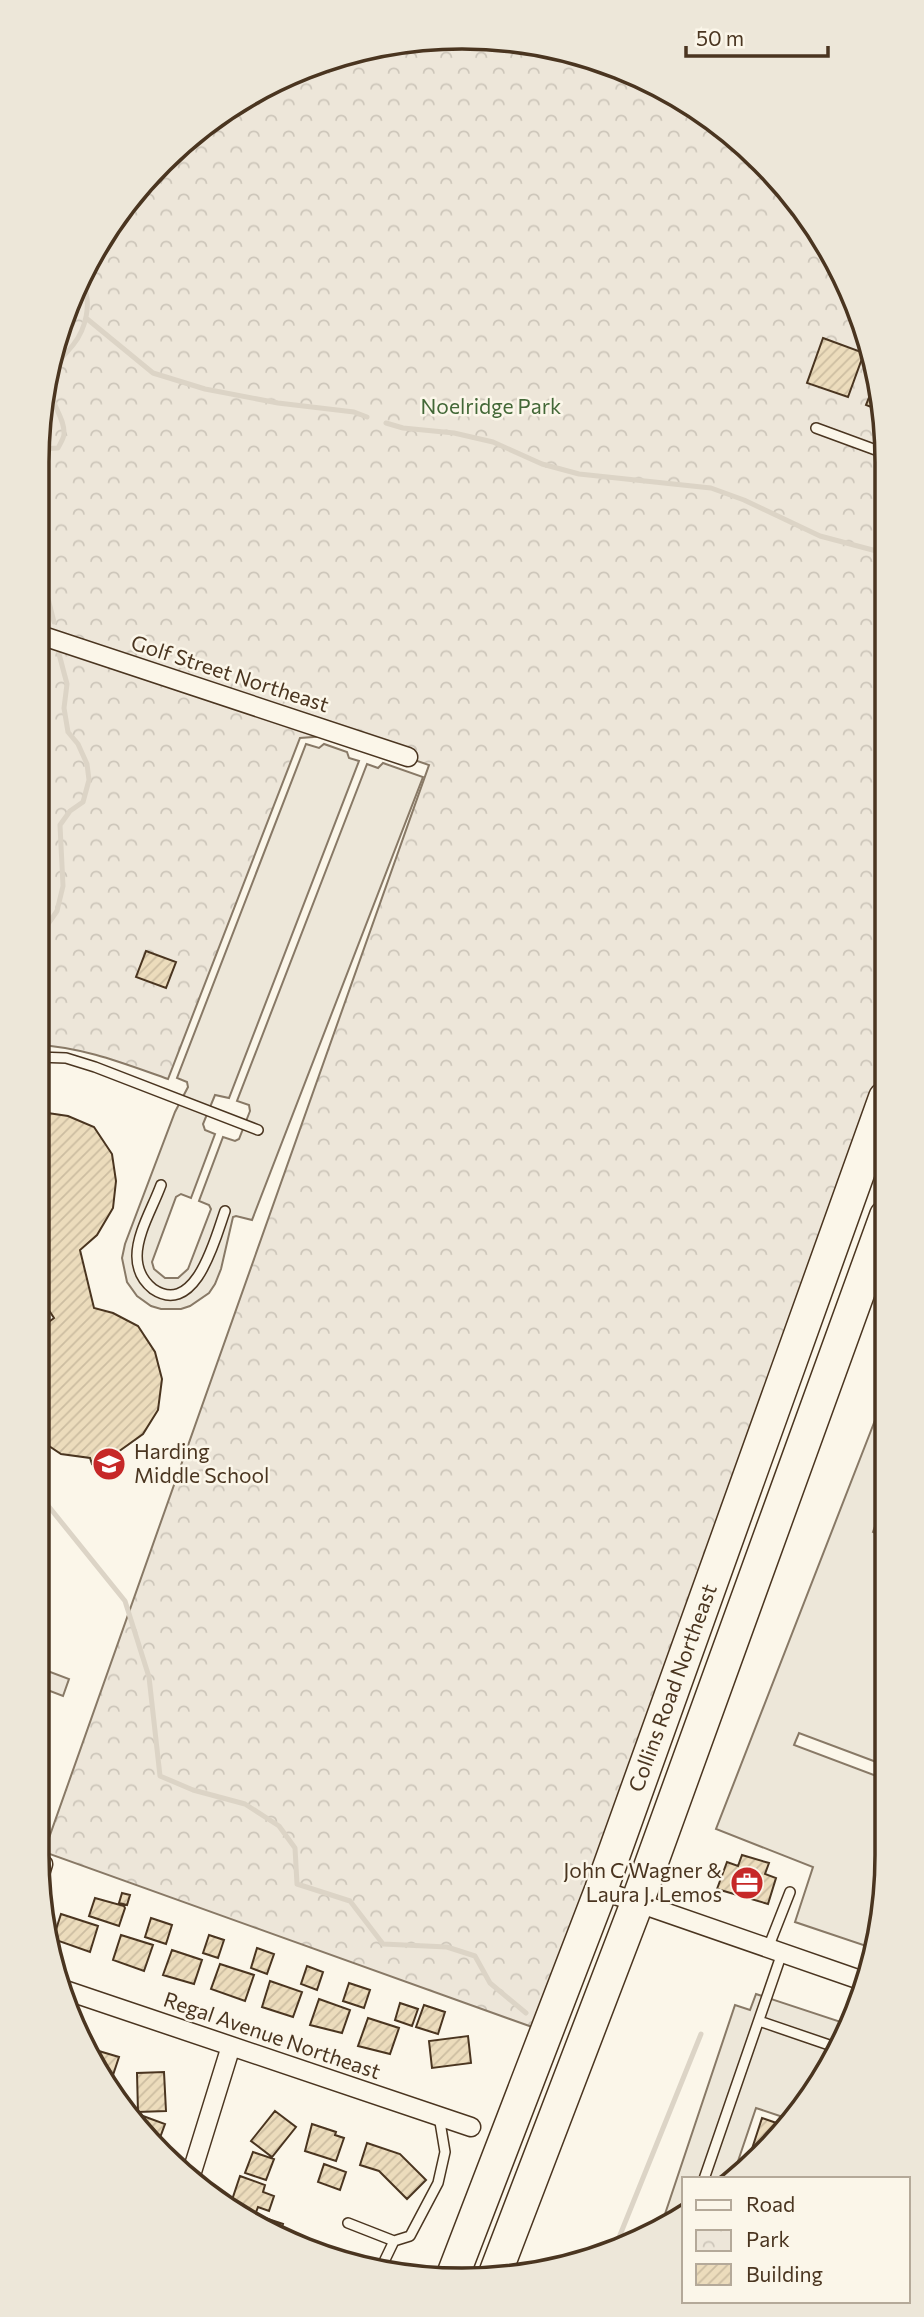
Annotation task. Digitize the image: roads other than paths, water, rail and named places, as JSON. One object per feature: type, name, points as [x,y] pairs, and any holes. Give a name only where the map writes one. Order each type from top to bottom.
[{"type":"highway","name":"Collins Road Northeast","points":[[456,2268],[601,1890],[875,1126]]},
{"type":"highway","name":"Collins Road Northeast","points":[[498,2266],[637,1903],[875,1246]]},
{"type":"street","name":"Golf Street Northeast","points":[[49,638],[408,757]]},
{"type":"street","points":[[601,1890],[856,1978]]},
{"type":"street","name":"Regal Avenue Northeast","points":[[73,1993],[471,2127]]},
{"type":"street","points":[[193,2168],[230,2046]]},
{"type":"lane","points":[[816,428],[875,450]]},
{"type":"lane","points":[[49,1057],[66,1058],[95,1067],[258,1130]]},
{"type":"lane","points":[[161,1185],[136,1254],[144,1281],[155,1290],[172,1294],[186,1290],[198,1279],[225,1211]]},
{"type":"lane","points":[[705,2177],[759,2021],[790,1892]]},
{"type":"lane","points":[[759,2021],[829,2045]]},
{"type":"lane","points":[[348,2223],[394,2241],[410,2236],[438,2183],[445,2152],[439,2116]]},
{"type":"lane","points":[[385,2261],[394,2241]]},
{"type":"waterway","points":[[62,357],[78,339],[84,324],[86,291]]},
{"type":"waterway","points":[[86,318],[153,373],[205,389],[278,403],[354,412],[367,417]]},
{"type":"waterway","points":[[50,448],[58,448],[64,436],[62,420],[54,402]]},
{"type":"waterway","points":[[386,423],[493,442],[542,464],[579,474],[711,488],[744,500],[820,536],[875,551]]},
{"type":"waterway","points":[[49,602],[54,622]]},
{"type":"waterway","points":[[49,923],[57,911],[63,886],[60,825],[70,811],[83,802],[89,780],[87,764],[78,744],[68,732],[64,708],[67,684],[59,654]]},
{"type":"waterway","points":[[49,1507],[125,1601],[149,1677],[160,1776],[193,1790],[245,1804],[279,1826],[295,1848],[297,1884],[350,1901],[383,1944],[447,1947],[475,1956],[490,1983],[526,2013]]},
{"type":"waterway","points":[[619,2237],[701,2034]]},
{"type":"place","name":"Harding Middle School","points":[[109,1464]]},
{"type":"place","name":"John C Wagner & Laura J. Lemos","points":[[747,1883]]},
{"type":"park label","name":"Noelridge Park","points":[[491,407]]}]
